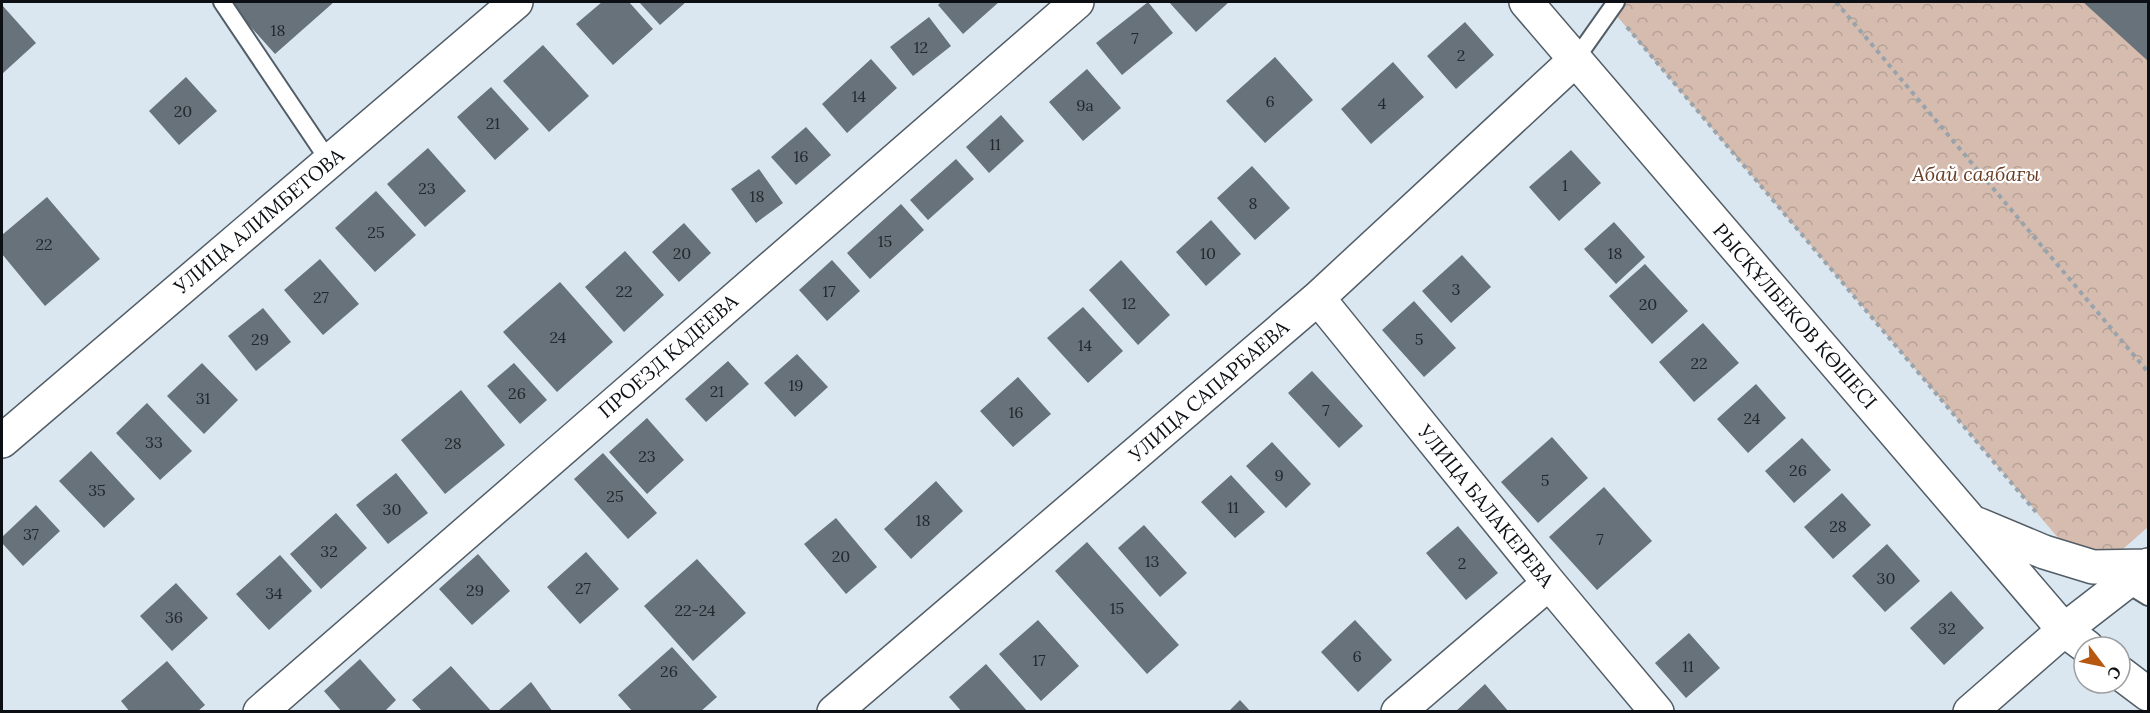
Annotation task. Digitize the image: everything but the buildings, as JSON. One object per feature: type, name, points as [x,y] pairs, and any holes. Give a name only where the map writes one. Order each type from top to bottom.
[{"type":"street","name":"УЛИЦА АЛИМБЕТОВА","points":[[2,441],[516,2]]},
{"type":"street","name":"ПРОЕЗД КАДЕЕВА","points":[[260,711],[1077,2]]},
{"type":"street","name":"РЫСҚҰЛБЕКОВ КӨШЕСІ","points":[[1526,2],[1971,521],[2072,635]]},
{"type":"street","name":"УЛИЦА САПАРБАЕВА","points":[[834,711],[1318,298],[1575,60]]},
{"type":"street","name":"УЛИЦА БАЛАКЕРЕВА","points":[[1318,298],[1549,583],[1657,711]]},
{"type":"street","points":[[1971,521],[2044,552],[2093,567],[2142,578]]},
{"type":"street","points":[[2078,635],[2142,578]]},
{"type":"street","points":[[1398,711],[1549,583]]},
{"type":"street","points":[[1970,711],[2072,640]]},
{"type":"street","points":[[2132,682],[2148,694]]},
{"type":"lane","points":[[222,2],[329,161]]},
{"type":"lane","points":[[1575,60],[1614,5]]},
{"type":"path","points":[[1836,2],[2148,372]]},
{"type":"path","points":[[1614,5],[2044,521]]},
{"type":"green space","name":"Абай саябағы","points":[[1605,2],[2148,2],[2148,527],[2122,550],[2091,549],[2059,539]]}]
